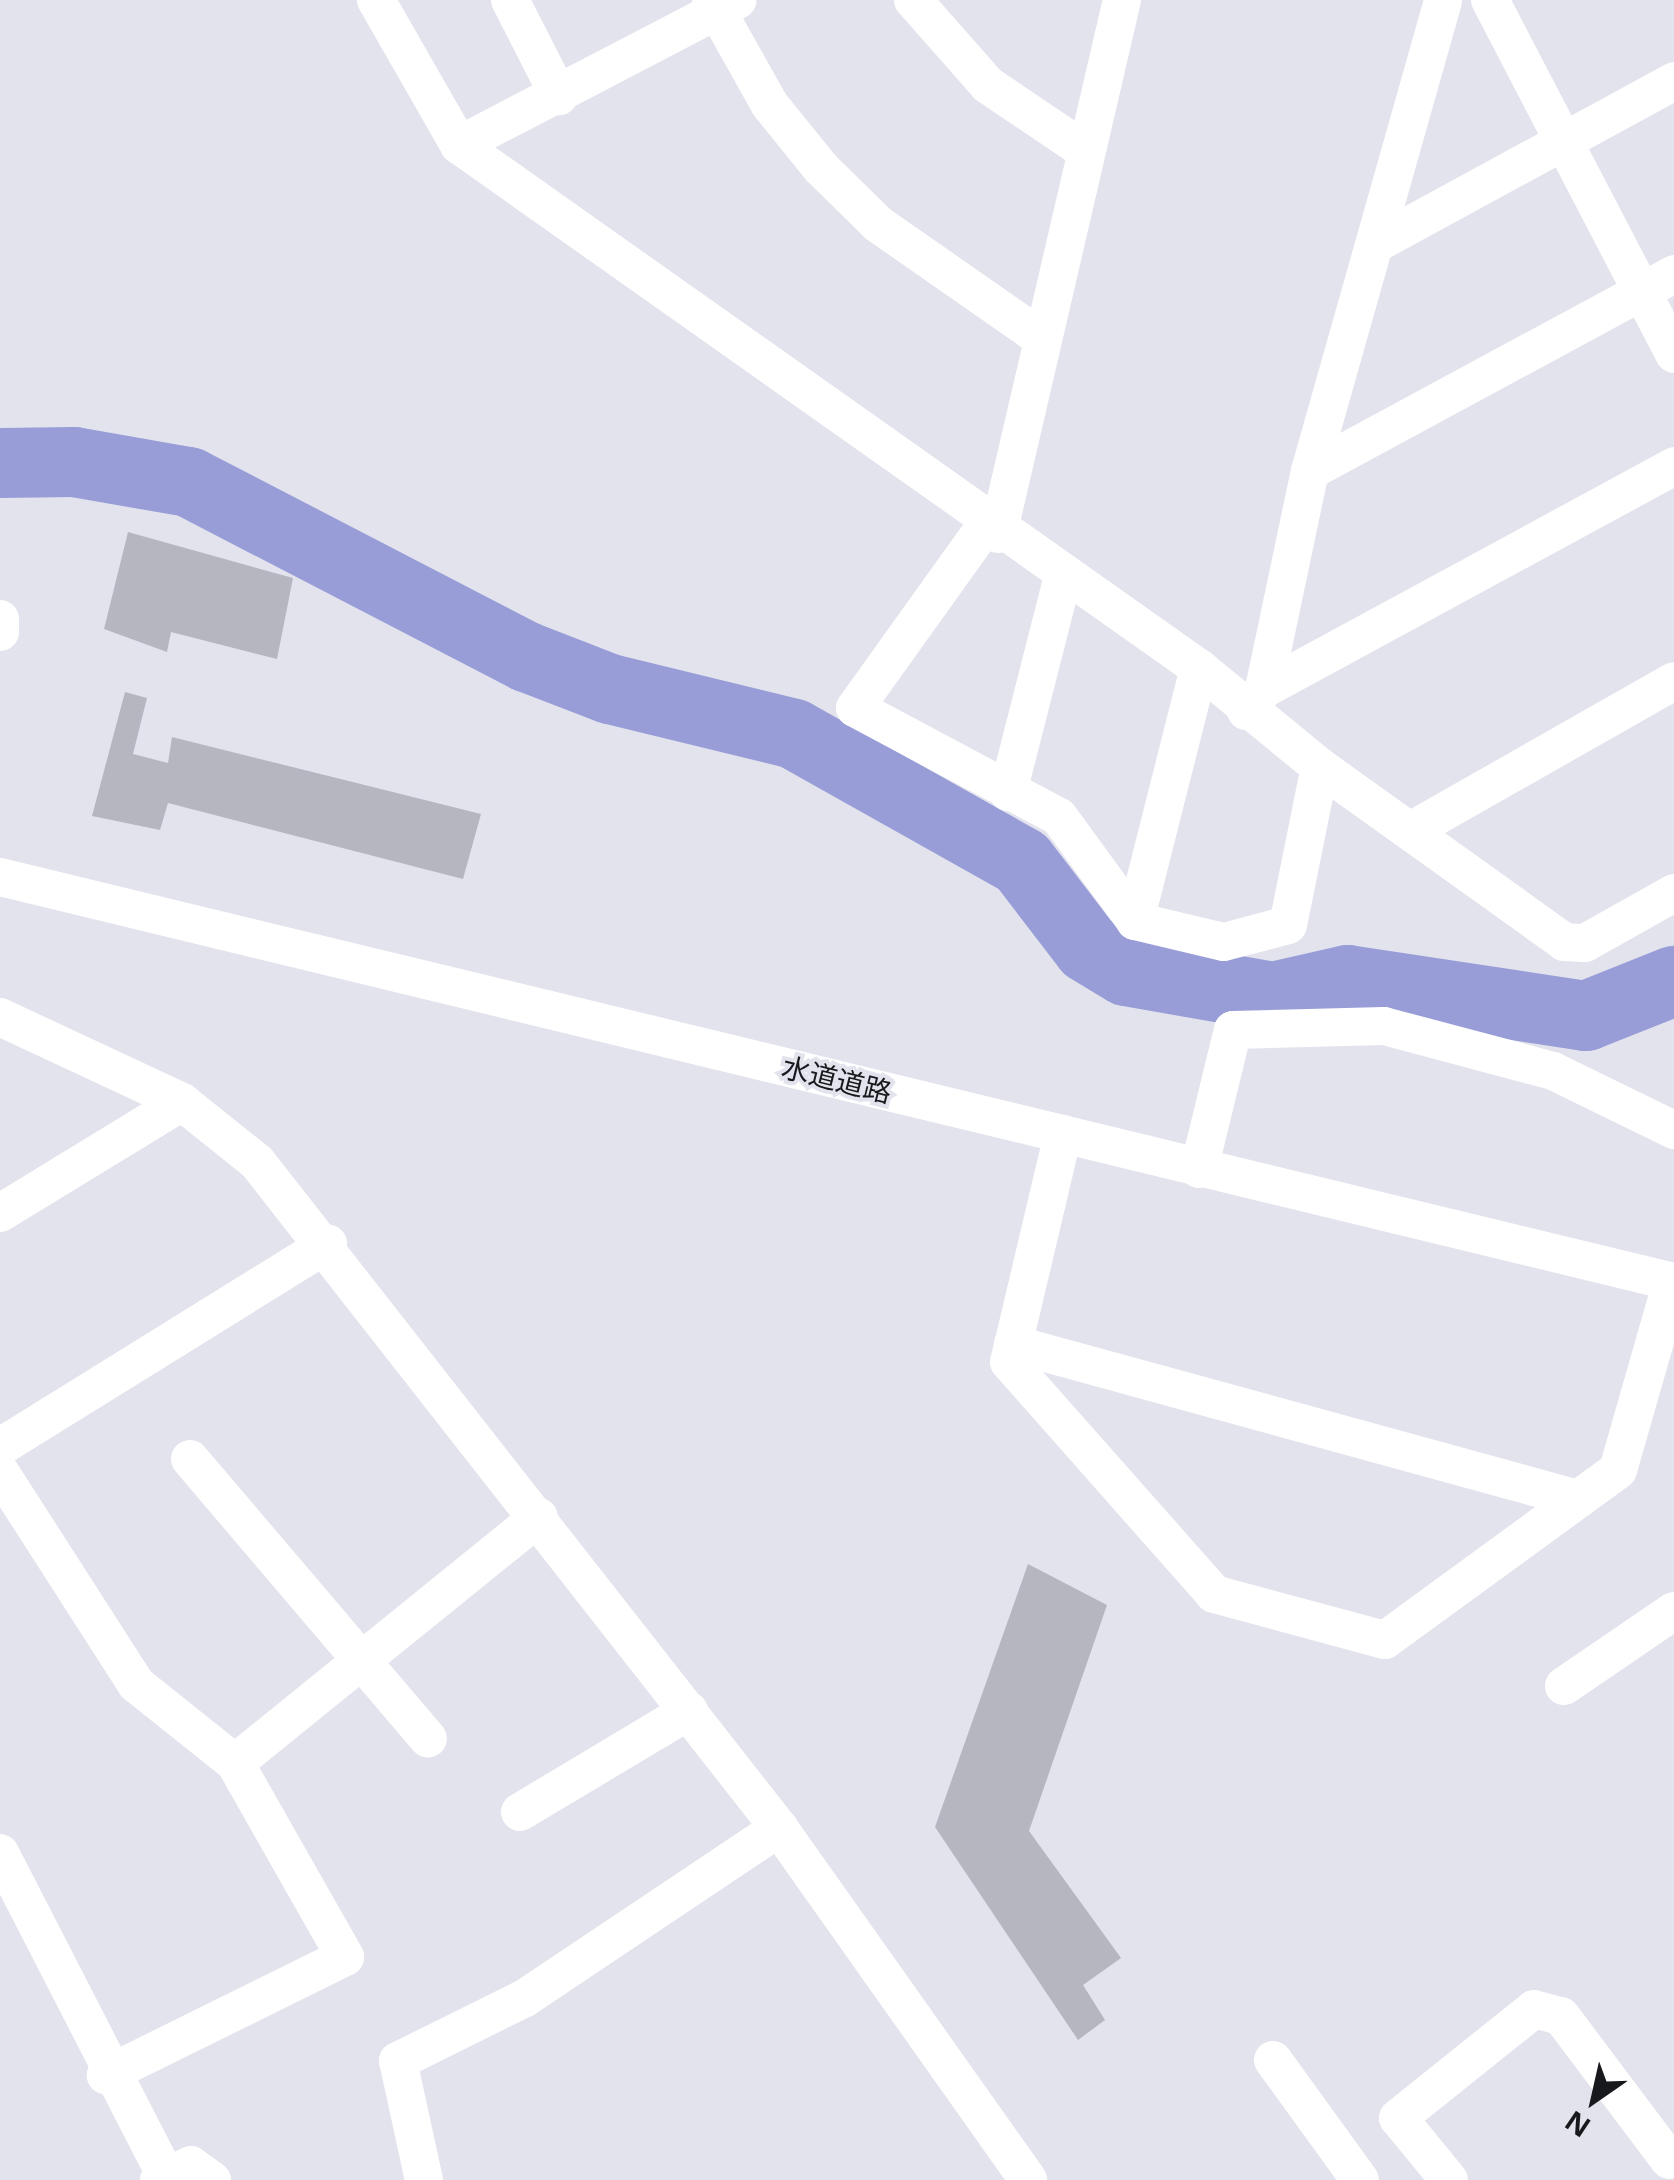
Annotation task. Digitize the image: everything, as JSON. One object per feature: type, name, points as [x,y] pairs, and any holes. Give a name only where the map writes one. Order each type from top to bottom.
[{"type":"street","points":[[376,0],[459,145],[992,529],[1064,573],[1199,668],[1255,700],[1320,768],[1564,942],[1586,943],[1674,893]]},
{"type":"street","points":[[510,0],[560,96]]},
{"type":"street","points":[[913,0],[988,85],[1086,151]]},
{"type":"street","points":[[1122,0],[992,529],[855,708],[1059,817],[1136,921],[1224,942],[1288,926],[1320,768]]},
{"type":"street","points":[[1255,700],[1310,471],[1381,241],[1443,0]]},
{"type":"street","points":[[1490,0],[1564,141],[1658,282],[1674,354]]},
{"type":"street","points":[[459,145],[560,96],[721,4],[770,105],[821,168],[878,224],[1040,336]]},
{"type":"street","points":[[1381,241],[1674,82]]},
{"type":"street","points":[[1310,471],[1658,282]]},
{"type":"street","points":[[1255,700],[1674,466]]},
{"type":"street","points":[[1008,792],[1064,573]]},
{"type":"street","points":[[0,619],[0,632]]},
{"type":"street","points":[[1136,921],[1199,668]]},
{"type":"street","points":[[1412,830],[1674,681]]},
{"type":"street","name":"水道道路","points":[[0,877],[1673,1282]]},
{"type":"street","points":[[0,1017],[182,1102],[257,1162],[328,1244],[779,1828],[1028,2180]]},
{"type":"street","points":[[1199,1169],[1233,1030],[1384,1026],[1553,1071],[1674,1130]]},
{"type":"street","points":[[0,1212],[182,1102]]},
{"type":"street","points":[[1063,1134],[1009,1362],[1214,1594],[1385,1640],[1618,1470],[1673,1282]]},
{"type":"street","points":[[0,1448],[328,1244]]},
{"type":"street","points":[[1013,1344],[1578,1499]]},
{"type":"street","points":[[190,1460],[364,1658],[428,1739]]},
{"type":"street","points":[[0,1472],[136,1684],[235,1763],[346,1957],[106,2075]]},
{"type":"street","points":[[235,1763],[539,1517]]},
{"type":"street","points":[[1564,1686],[1674,1611]]},
{"type":"street","points":[[520,1812],[689,1712]]},
{"type":"street","points":[[424,2180],[398,2061],[525,1998],[779,1828]]},
{"type":"street","points":[[0,1853],[106,2075],[162,2178],[191,2165],[212,2180]]},
{"type":"street","points":[[1429,2173],[1398,2118],[1534,2009],[1561,2016],[1664,2165]]},
{"type":"street","points":[[1273,2060],[1360,2180]]},
{"type":"building","points":[[128,532],[293,578],[277,659],[171,632],[167,652],[104,629]]},
{"type":"building","points":[[125,692],[147,698],[133,754],[168,763],[172,737],[481,814],[463,879],[168,803],[160,830],[92,816]]},
{"type":"building","points":[[1028,1564],[1107,1605],[1029,1831],[1121,1958],[1083,1985],[1105,2020],[1078,2040],[935,1827]]},
{"type":"waterway","points":[[0,463],[74,462],[189,482],[527,657],[610,689],[794,734],[1022,862],[1088,948],[1126,971],[1273,997],[1348,980],[1586,1016],[1674,981]]}]
